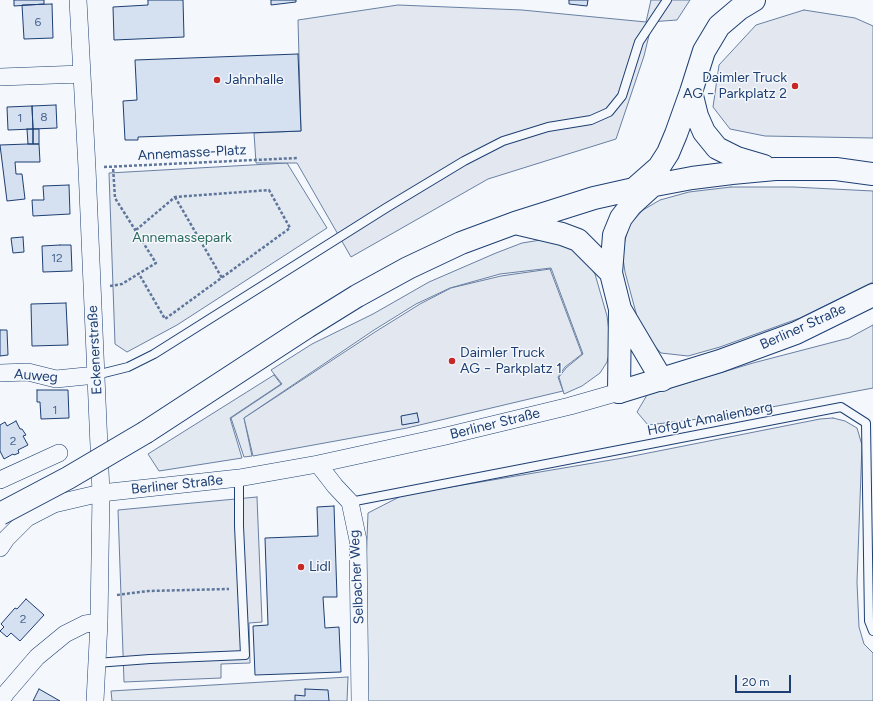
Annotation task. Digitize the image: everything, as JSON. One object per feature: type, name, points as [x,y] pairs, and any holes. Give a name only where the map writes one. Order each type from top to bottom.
[{"type":"main road","points":[[619,392],[620,309],[611,273],[614,235],[621,218],[668,153],[691,92],[704,51],[720,26],[739,9],[754,0]]},
{"type":"main road","points":[[691,92],[697,116],[704,132],[717,148],[737,158],[775,169]]},
{"type":"main road","points":[[0,514],[68,478],[146,432],[282,342],[357,296],[408,268],[461,244],[515,223],[594,198],[644,187],[726,173],[775,169],[836,169],[873,174]]},
{"type":"main road","points":[[515,223],[562,234],[578,240],[611,273]]},
{"type":"main road","name":"Berliner Straße","points":[[619,392],[720,361],[796,333],[873,295]]},
{"type":"main road","points":[[620,309],[662,380]]},
{"type":"street","name":"Eckenerstraße","points":[[78,0],[101,493],[100,622],[96,663],[95,701]]},
{"type":"street","points":[[0,77],[82,74]]},
{"type":"street","name":"Auweg","points":[[0,373],[28,372],[56,379],[96,375]]},
{"type":"street","name":"Berliner Straße","points":[[0,548],[6,539],[27,518],[54,504],[101,493],[240,478],[318,464],[446,436],[570,406],[619,392]]},
{"type":"street","points":[[0,480],[59,453]]},
{"type":"street","points":[[318,464],[334,486],[350,502]]},
{"type":"street","name":"Selbacher Weg","points":[[350,502],[358,540],[360,701]]},
{"type":"street","points":[[0,701],[37,657],[65,634],[85,624],[100,622]]},
{"type":"lane","points":[[96,375],[128,367],[154,354],[386,208],[464,161],[503,141],[548,127],[591,120],[609,112],[622,96],[639,42],[667,0]]},
{"type":"lane","name":"Hofgut Amalienberg","points":[[350,502],[841,407],[866,423],[869,621],[873,631]]},
{"type":"lane","points":[[96,663],[150,659],[245,656],[239,526],[240,478]]},
{"type":"path","name":"Annemasse-Platz","points":[[87,168],[297,158]]},
{"type":"path","points":[[92,287],[122,284],[156,263],[115,198],[113,166]]},
{"type":"path","points":[[136,230],[175,197],[269,190],[290,228],[165,319],[139,274]]},
{"type":"path","points":[[175,197],[222,278]]},
{"type":"path","points":[[118,594],[242,589]]},
{"type":"green space","name":"Annemassepark","points":[[287,163],[327,228],[177,325],[127,352],[115,344],[109,173]]},
{"type":"green space","points":[[731,187],[793,187],[873,191],[873,282],[800,318],[720,347],[688,356],[661,353],[647,338],[639,324],[625,272],[622,252],[629,225],[643,210],[660,200],[689,192]]},
{"type":"green space","points":[[547,239],[581,253],[595,274],[607,316],[611,347],[607,362],[600,373],[582,386],[564,394],[559,377],[566,368],[583,354],[551,268],[500,274],[450,288],[416,304],[374,330],[244,418],[252,456],[244,457],[231,418],[282,384],[271,370],[312,344],[373,314],[429,282],[522,243]]},
{"type":"green space","points":[[873,325],[873,388],[724,416],[648,425],[637,412],[647,395],[753,363],[849,338]]},
{"type":"green space","points":[[274,375],[281,384],[230,418],[242,458],[159,471],[148,454]]},
{"type":"green space","points":[[833,418],[845,421],[857,428],[862,445],[857,582],[859,627],[864,644],[873,653],[873,701],[366,701],[366,565],[368,513],[403,495],[623,458],[820,419]]},
{"type":"green space","points":[[348,677],[347,701],[112,701],[111,691]]},
{"type":"shaded area","points":[[651,0],[690,0],[677,20],[649,22],[652,23],[644,56],[616,139],[488,179],[351,257],[297,163],[256,163],[254,133],[301,131],[298,20],[398,5],[522,10],[646,22]]},
{"type":"shaded area","name":"Daimler Truck AG − Parkplatz 2","points":[[804,10],[855,18],[873,26],[873,138],[765,136],[730,129],[713,107],[719,65],[756,25]]},
{"type":"shaded area","name":"Daimler Truck AG − Parkplatz 1","points":[[550,269],[582,354],[565,367],[558,377],[563,391],[407,428],[253,456],[244,418],[375,332],[420,304],[451,288],[501,276]]},
{"type":"shaded area","points":[[257,497],[262,622],[249,623],[250,663],[221,664],[221,678],[124,682],[118,510]]},
{"type":"building","points":[[14,0],[44,0],[44,4],[14,6]]},
{"type":"building","points":[[148,0],[183,0],[184,37],[114,40],[113,7],[148,5]]},
{"type":"building","points":[[271,0],[296,0],[296,2],[271,5]]},
{"type":"building","points":[[569,0],[588,0],[587,6],[569,4]]},
{"type":"building","points":[[52,4],[53,38],[24,39],[22,5]]},
{"type":"building","name":"Jahnhalle","points":[[298,54],[301,131],[138,137],[138,140],[125,140],[123,101],[137,100],[135,60]]},
{"type":"building","points":[[56,105],[57,128],[33,129],[32,106]]},
{"type":"building","points":[[32,106],[33,129],[8,130],[7,107]]},
{"type":"building","points":[[27,129],[33,129],[33,144],[28,144]]},
{"type":"building","points":[[33,129],[39,129],[39,144],[33,144]]},
{"type":"building","points":[[39,144],[40,162],[15,162],[16,174],[22,174],[25,199],[7,201],[0,145]]},
{"type":"building","points":[[69,185],[70,214],[33,216],[32,200],[44,200],[43,186]]},
{"type":"building","points":[[23,237],[24,252],[13,253],[11,238]]},
{"type":"building","points":[[71,245],[72,271],[43,272],[42,246]]},
{"type":"building","points":[[66,303],[68,345],[32,346],[31,304]]},
{"type":"building","points":[[0,330],[7,330],[8,355],[0,356]]},
{"type":"building","points":[[37,390],[68,390],[69,418],[41,419],[40,402],[37,402]]},
{"type":"building","points":[[417,413],[419,422],[402,425],[401,416]]},
{"type":"building","points":[[16,421],[20,429],[22,429],[26,435],[23,436],[28,445],[18,450],[19,453],[13,454],[4,459],[0,451],[0,425],[5,422],[7,426]]},
{"type":"building","name":"Lidl","points":[[334,506],[337,597],[323,597],[325,628],[339,627],[341,672],[255,675],[253,626],[268,625],[265,538],[318,536],[317,507]]},
{"type":"building","points":[[26,599],[44,615],[20,641],[11,633],[7,637],[0,631],[4,627],[1,624],[15,608],[17,609]]},
{"type":"building","points":[[39,689],[60,701],[33,701]]},
{"type":"building","points":[[305,689],[328,690],[329,701],[295,701],[295,695],[305,696]]},
{"type":"place","name":"Jahnhalle","points":[[217,80]]},
{"type":"place","name":"Daimler Truck AG − Parkplatz 2","points":[[795,86]]},
{"type":"place","name":"Daimler Truck AG − Parkplatz 1","points":[[452,361]]},
{"type":"place","name":"Lidl","points":[[301,567]]}]
